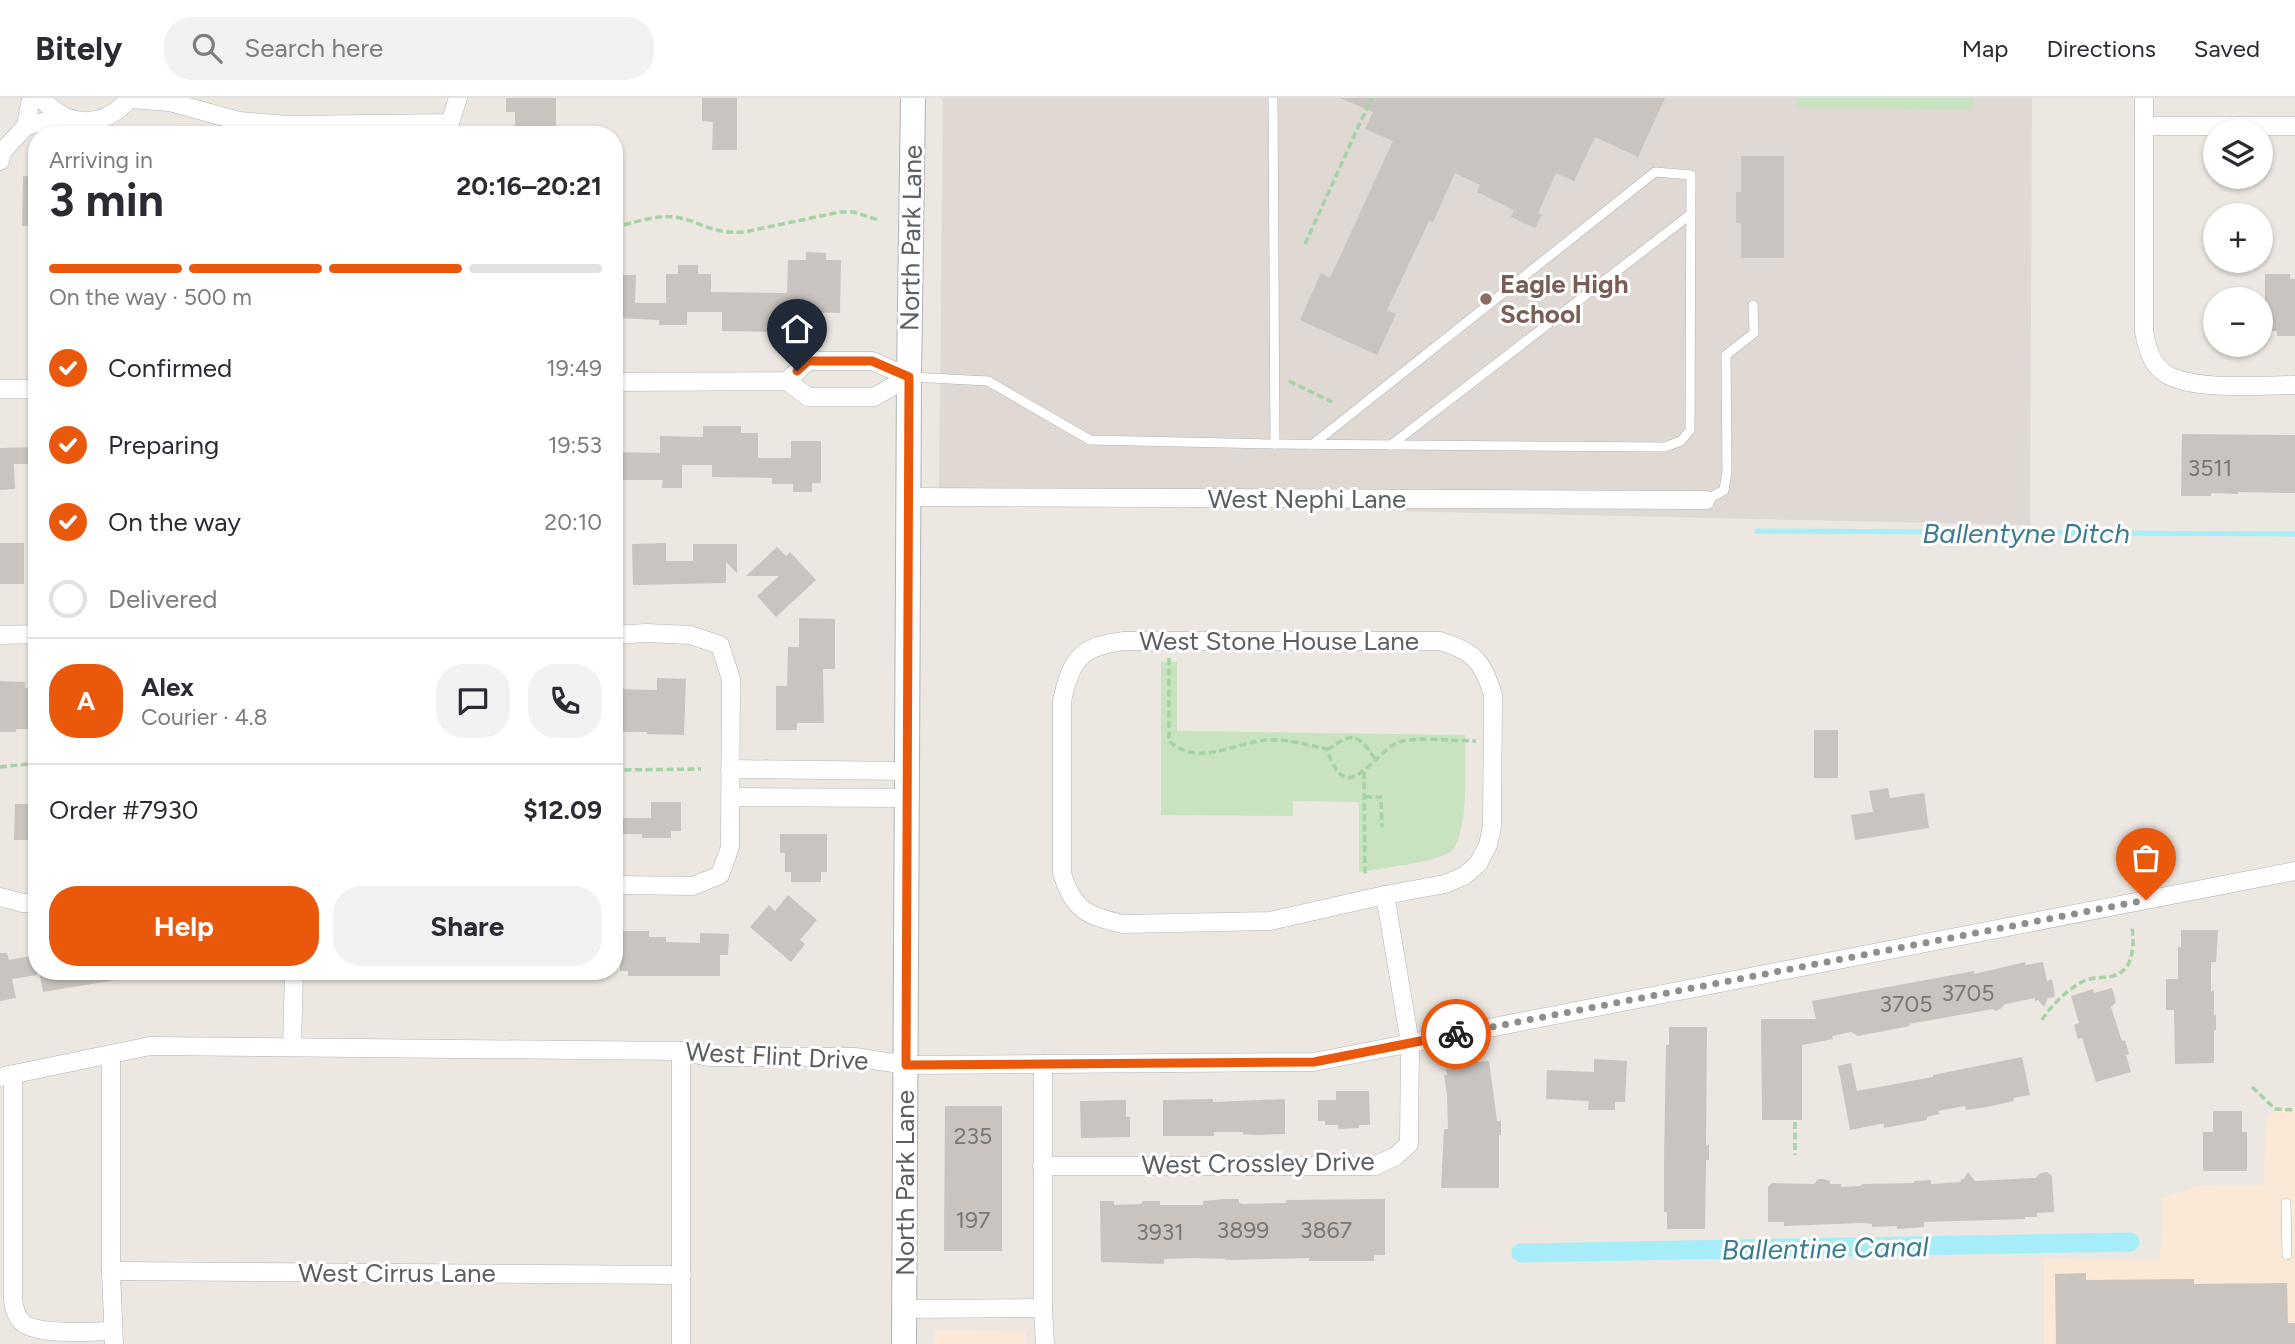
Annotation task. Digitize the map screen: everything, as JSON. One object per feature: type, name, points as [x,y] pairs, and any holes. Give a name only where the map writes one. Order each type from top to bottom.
[{"type":"street","points":[[0,161],[2,152],[26,126],[31,98]]},
{"type":"street","points":[[41,98],[51,109],[64,117],[82,121],[100,119],[117,112],[130,98],[168,100],[239,121],[288,125],[450,123],[457,98]]},
{"type":"street","name":"North Park Lane","points":[[904,1344],[913,98]]},
{"type":"street","points":[[2144,98],[2144,332],[2150,355],[2160,370],[2175,379],[2194,384],[2295,385]]},
{"type":"street","points":[[26,126],[64,117]]},
{"type":"street","points":[[2144,126],[2295,126]]},
{"type":"street","points":[[787,381],[808,361],[872,361],[909,377]]},
{"type":"street","points":[[623,382],[787,381],[808,397],[874,397],[909,377]]},
{"type":"street","points":[[0,389],[28,389]]},
{"type":"street","name":"West Nephi Lane","points":[[909,497],[1706,500]]},
{"type":"street","points":[[0,635],[28,634]]},
{"type":"street","points":[[623,634],[690,635],[720,645],[731,678],[730,847],[720,875],[693,886],[623,885]]},
{"type":"street","name":"West Stone House Lane","points":[[1125,641],[1440,641],[1462,648],[1488,676],[1493,695],[1492,827],[1488,845],[1478,864],[1464,876],[1445,884],[1385,895],[1270,921],[1122,924],[1101,919],[1080,909],[1067,891],[1062,873],[1062,701],[1067,677],[1080,657],[1100,644],[1125,641]]},
{"type":"street","points":[[730,769],[908,771]]},
{"type":"street","points":[[730,797],[907,798]]},
{"type":"street","name":"West Flint Drive","points":[[6,1075],[150,1046],[681,1051],[709,1057],[855,1057],[906,1065],[1314,1062],[2295,871]]},
{"type":"street","points":[[1385,895],[1410,1043]]},
{"type":"street","points":[[0,897],[28,903]]},
{"type":"street","points":[[292,1047],[294,980]]},
{"type":"street","name":"West Crossley Drive","points":[[1042,1166],[1375,1166],[1396,1156],[1409,1144],[1410,1043]]},
{"type":"street","points":[[681,1051],[681,1344]]},
{"type":"street","points":[[6,1075],[13,1299],[21,1321],[29,1327],[41,1330],[113,1338],[111,1054]]},
{"type":"street","points":[[1043,1064],[1045,1344]]},
{"type":"street","name":"West Cirrus Lane","points":[[111,1271],[682,1275]]},
{"type":"street","points":[[904,1309],[1043,1308]]},
{"type":"lane","points":[[1273,98],[1275,444]]},
{"type":"lane","points":[[909,377],[988,381],[1090,440],[1312,445],[1665,447],[1681,441],[1690,430],[1691,175],[1655,172],[1312,445]]},
{"type":"lane","points":[[1391,445],[1691,214]]},
{"type":"lane","points":[[1706,500],[1724,490],[1727,471],[1726,355],[1754,333],[1753,306]]},
{"type":"lane","points":[[2287,1203],[2287,1255]]},
{"type":"path","points":[[1305,244],[1371,99],[1369,98]]},
{"type":"path","points":[[623,225],[666,216],[729,233],[841,212],[855,212],[878,220]]},
{"type":"path","points":[[1289,381],[1332,402]]},
{"type":"path","points":[[1168,651],[1168,735],[1174,746],[1199,754],[1265,740],[1283,740],[1327,749],[1334,747],[1341,740],[1356,738],[1362,741],[1376,760]]},
{"type":"path","points":[[1327,749],[1333,767],[1351,777],[1364,772],[1388,749],[1402,741],[1476,741]]},
{"type":"path","points":[[0,767],[28,764]]},
{"type":"path","points":[[623,770],[701,769]]},
{"type":"path","points":[[1364,772],[1365,874]]},
{"type":"path","points":[[1364,797],[1381,797],[1382,827]]},
{"type":"path","points":[[2042,1020],[2049,1008],[2077,984],[2090,979],[2114,976],[2126,970],[2131,960],[2134,940],[2132,926]]},
{"type":"path","points":[[2252,1087],[2275,1109],[2295,1110]]},
{"type":"path","points":[[1795,1122],[1795,1155]]},
{"type":"shaded area","name":"Eagle High School","points":[[943,98],[2032,98],[2030,525],[939,501]]},
{"type":"shaded area","points":[[2278,1107],[2295,1107],[2295,1344],[2044,1344],[2044,1259],[2160,1260],[2162,1198],[2199,1186],[2264,1185],[2265,1122]]},
{"type":"shaded area","points":[[935,1330],[1026,1332],[1026,1344],[935,1344]]},
{"type":"green space","points":[[1797,98],[1974,98],[1974,109],[1797,108]]},
{"type":"green space","points":[[1161,662],[1177,662],[1177,731],[1465,735],[1464,815],[1456,844],[1450,852],[1432,859],[1359,872],[1359,802],[1293,801],[1293,816],[1161,815]]},
{"type":"building","points":[[506,98],[556,98],[556,126],[515,126],[515,112],[506,112]]},
{"type":"building","points":[[702,98],[737,98],[737,150],[712,150],[713,122],[702,121]]},
{"type":"building","points":[[1340,98],[1665,98],[1638,157],[1595,137],[1574,181],[1556,173],[1538,213],[1542,215],[1535,228],[1511,217],[1514,210],[1477,192],[1480,185],[1455,173],[1387,310],[1396,314],[1377,355],[1300,320],[1321,273],[1330,278],[1393,141],[1365,129],[1373,112]]},
{"type":"building","points":[[1741,156],[1784,156],[1784,258],[1741,258],[1741,223],[1736,223],[1736,192],[1741,192]]},
{"type":"building","points":[[23,176],[28,176],[28,226],[22,226]]},
{"type":"building","points":[[806,252],[826,253],[826,260],[841,260],[840,313],[772,311],[772,332],[722,331],[722,312],[687,312],[687,325],[659,325],[659,320],[623,318],[623,275],[636,275],[635,303],[666,303],[666,274],[678,274],[678,265],[698,265],[698,274],[711,274],[711,292],[787,293],[788,260],[806,260]]},
{"type":"building","points":[[2265,274],[2290,274],[2290,279],[2295,279],[2295,336],[2277,336],[2277,331],[2273,331],[2273,287],[2265,287]]},
{"type":"building","points":[[703,426],[741,426],[741,433],[758,433],[758,458],[791,458],[791,441],[821,441],[821,483],[812,483],[812,492],[793,492],[793,484],[772,484],[772,478],[712,477],[712,465],[682,465],[682,488],[662,488],[663,480],[623,480],[623,452],[660,453],[660,436],[703,437]]},
{"type":"building","points":[[2182,434],[2295,435],[2295,493],[2238,492],[2211,493],[2211,496],[2181,496]]},
{"type":"building","points":[[28,447],[28,464],[14,464],[15,489],[0,490],[0,448]]},
{"type":"building","points":[[0,543],[24,543],[24,584],[0,584]]},
{"type":"building","points":[[666,543],[666,561],[693,561],[693,544],[737,544],[737,573],[726,562],[726,583],[633,585],[632,544]]},
{"type":"building","points":[[777,547],[786,556],[790,552],[816,580],[776,617],[757,596],[779,576],[746,576]]},
{"type":"building","points":[[799,618],[835,619],[835,669],[823,669],[824,723],[797,723],[797,730],[776,730],[776,686],[787,686],[788,647],[799,647]]},
{"type":"building","points":[[657,678],[686,679],[684,735],[623,732],[623,689],[657,690]]},
{"type":"building","points":[[0,681],[25,682],[25,688],[28,688],[28,729],[0,732]]},
{"type":"building","points":[[1814,730],[1838,730],[1838,778],[1814,778]]},
{"type":"building","points":[[1888,788],[1890,798],[1924,793],[1929,828],[1855,840],[1851,815],[1873,812],[1869,791]]},
{"type":"building","points":[[651,802],[681,802],[681,831],[671,831],[671,838],[642,838],[642,834],[623,834],[623,818],[651,818]]},
{"type":"building","points":[[15,804],[28,804],[28,840],[14,840]]},
{"type":"building","points":[[780,834],[827,834],[827,872],[821,872],[821,882],[791,882],[791,872],[785,872],[785,853],[780,853]]},
{"type":"building","points":[[788,895],[817,920],[800,940],[805,944],[791,962],[750,927],[769,905],[775,911]]},
{"type":"building","points":[[2181,930],[2218,930],[2216,962],[2211,962],[2211,991],[2214,991],[2216,1015],[2214,1063],[2175,1064],[2174,1010],[2166,1010],[2166,979],[2178,979]]},
{"type":"building","points":[[623,931],[649,931],[649,937],[666,937],[666,942],[700,943],[700,933],[729,934],[728,955],[720,955],[720,976],[628,976],[628,971],[623,971]]},
{"type":"building","points":[[0,953],[7,953],[9,960],[28,957],[28,976],[12,979],[16,998],[0,1001]]},
{"type":"building","points":[[2025,962],[2026,965],[2043,962],[2047,981],[2052,979],[2055,997],[2048,998],[2044,1007],[2038,1000],[2035,1001],[2035,998],[2005,1004],[1995,1011],[1993,1009],[1909,1024],[1910,1026],[1858,1036],[1851,1032],[1832,1036],[1833,1039],[1802,1045],[1802,1120],[1762,1120],[1761,1019],[1816,1019],[1812,1001],[1974,971],[1974,974]]},
{"type":"building","points":[[41,980],[116,980],[43,992]]},
{"type":"building","points":[[2112,988],[2116,1002],[2111,1007],[2122,1041],[2125,1040],[2131,1072],[2096,1082],[2082,1038],[2078,1039],[2074,1025],[2079,1023],[2071,996],[2093,989],[2094,993]]},
{"type":"building","points":[[1669,1027],[1707,1027],[1706,1145],[1709,1145],[1709,1160],[1706,1160],[1705,1229],[1667,1229],[1667,1212],[1664,1212],[1664,1163],[1666,1045],[1669,1045]]},
{"type":"building","points":[[2022,1057],[2030,1095],[1987,1107],[1966,1110],[1965,1106],[1938,1111],[1939,1114],[1927,1117],[1927,1120],[1884,1128],[1884,1124],[1880,1124],[1850,1130],[1838,1066],[1851,1063],[1857,1091]]},
{"type":"building","points":[[1594,1059],[1627,1061],[1625,1102],[1615,1102],[1615,1110],[1588,1110],[1589,1101],[1546,1099],[1547,1070],[1594,1072]]},
{"type":"building","points":[[1489,1061],[1497,1121],[1501,1121],[1499,1188],[1441,1188],[1444,1129],[1448,1129],[1444,1075],[1447,1075],[1446,1069],[1461,1067],[1461,1064]]},
{"type":"building","points":[[1336,1091],[1369,1091],[1370,1125],[1338,1129],[1338,1125],[1325,1125],[1325,1121],[1318,1121],[1318,1100],[1336,1100]]},
{"type":"building","points":[[1213,1099],[1213,1102],[1285,1099],[1285,1134],[1214,1132],[1214,1136],[1163,1136],[1163,1100]]},
{"type":"building","points":[[1126,1100],[1126,1117],[1130,1117],[1130,1137],[1081,1138],[1080,1101]]},
{"type":"building","points":[[945,1106],[1002,1106],[1002,1251],[944,1251]]},
{"type":"building","points":[[2213,1111],[2242,1111],[2242,1132],[2247,1132],[2247,1171],[2203,1171],[2203,1132],[2213,1132]]},
{"type":"building","points":[[1968,1172],[1975,1181],[2036,1178],[2040,1173],[2047,1172],[2052,1176],[2054,1212],[2037,1213],[2037,1217],[2025,1219],[1924,1222],[1924,1227],[1897,1229],[1897,1226],[1872,1227],[1872,1224],[1862,1223],[1784,1226],[1784,1222],[1768,1222],[1768,1187],[1772,1183],[1814,1184],[1818,1179],[1824,1179],[1830,1181],[1830,1184],[1841,1184],[1841,1187],[1931,1180],[1931,1184],[1961,1182]]},
{"type":"building","points":[[1239,1199],[1239,1203],[1243,1204],[1286,1203],[1286,1200],[1385,1199],[1385,1255],[1374,1255],[1374,1261],[1195,1258],[1164,1259],[1164,1264],[1101,1262],[1100,1201],[1114,1201],[1114,1205],[1160,1201],[1160,1205],[1203,1205],[1203,1201]]},
{"type":"building","points":[[2086,1273],[2086,1280],[2194,1279],[2194,1284],[2287,1283],[2288,1323],[2295,1323],[2295,1344],[2056,1344],[2055,1274]]},
{"type":"waterway","name":"Ballentyne Ditch","points":[[1757,531],[2295,534]]},
{"type":"waterway","name":"Ballentine Canal","points":[[1521,1253],[2130,1242]]},
{"type":"way so far","points":[[1456,1034],[2146,900]]},
{"type":"place","name":"Eagle High School","points":[[1486,299]]},
{"type":"route","points":[[797,371],[808,361],[872,361],[909,377],[906,1065],[1314,1062],[1456,1034]]}]
